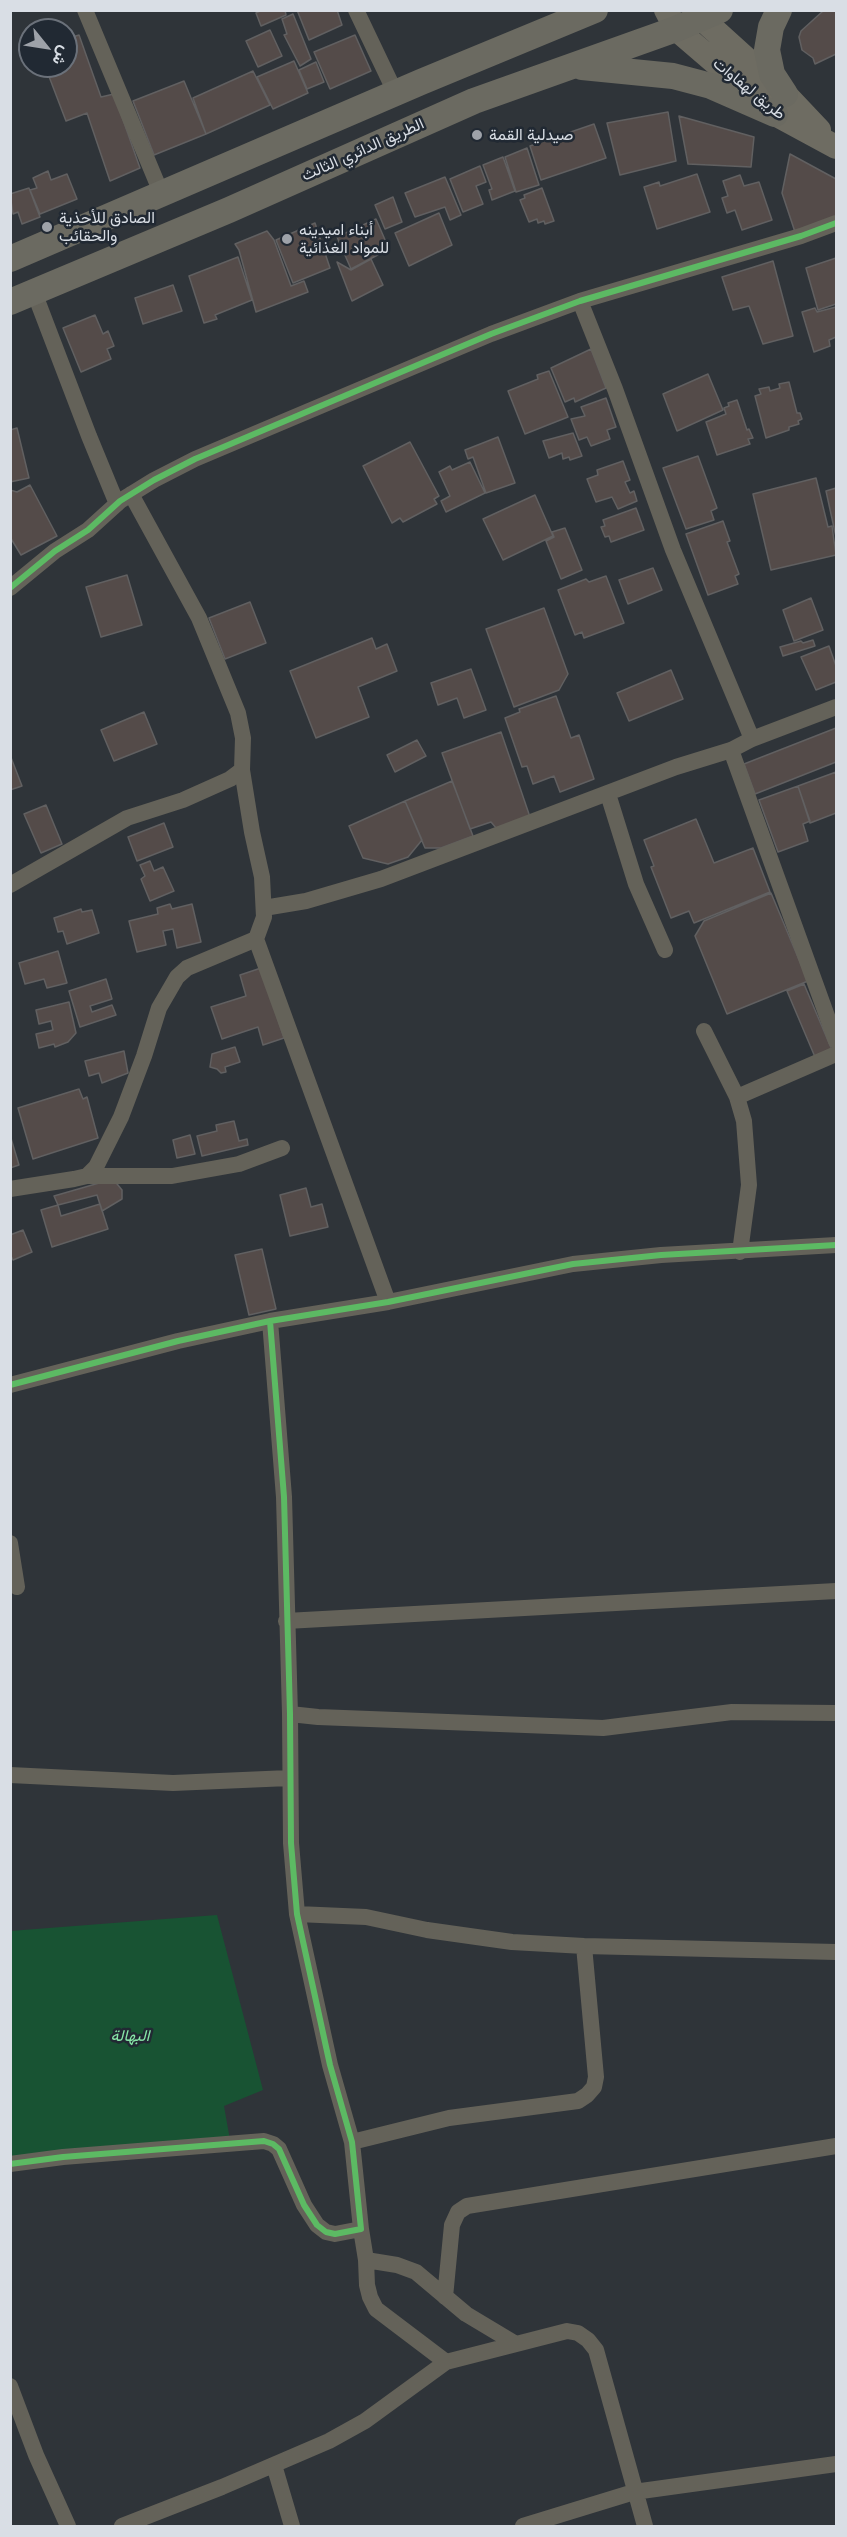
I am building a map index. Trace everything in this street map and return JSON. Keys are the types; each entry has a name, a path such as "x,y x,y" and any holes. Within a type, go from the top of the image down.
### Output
{"main road":[{"path":"10,259 396,94 558,20 595,10"},
{"path":"573,67 673,76 780,104 767,50 771,27 778,10"},
{"name":"الطريق الدائري الثالث","path":"10,302 229,210 474,101 573,67 671,20 706,13"}],"street":[{"path":"85,10 162,195"},
{"path":"356,10 396,94"},
{"name":"طريق لهفاوات","path":"706,13 780,104"},
{"name":"طريق لهفاوات","path":"671,20 832,144"},
{"path":"10,588 55,551 88,530 124,499 195,459 491,334 580,301 801,236 837,223"},
{"path":"34,292 89,436 124,499 199,618 238,713 243,738 242,770 262,877 264,908 263,923 256,939 187,968 177,977 155,1017 144,1056 121,1117 103,1156 87,1176"},
{"path":"580,301 615,389 673,550 752,739"},
{"path":"264,908 306,901 381,879 608,794 676,766 730,750 752,739 837,707"},
{"path":"730,750 837,1041"},
{"path":"10,885 126,818 183,800 242,770"},
{"path":"608,794 636,884 665,950"},
{"path":"256,939 388,1302"},
{"path":"704,1031 737,1097 744,1121 749,1185 741,1252"},
{"path":"737,1097 837,1054"},
{"path":"10,1189 87,1176 172,1176 239,1164 282,1148"},
{"path":"10,1385 178,1341 270,1321 388,1302 573,1264 661,1255 837,1245"},
{"path":"270,1321 284,1497 291,1843 297,1914 330,2065 352,2142 367,2285 376,2309 446,2362"},
{"path":"10,1543 17,1587"},
{"path":"286,1621 837,1591"},
{"path":"290,1714 603,1728 732,1712 837,1713"},
{"path":"10,1775 173,1783 289,1778"},
{"path":"297,1914 366,1917 461,1935 584,1946 837,1952"},
{"path":"352,2142 449,2118 578,2101 587,2095 594,2086 596,2077 584,1946"},
{"path":"10,2164 63,2157 264,2141 279,2149 304,2205 317,2225 326,2232 335,2234 361,2229"},
{"path":"444,2297 452,2225 458,2212 467,2206 837,2146"},
{"path":"366,2260 408,2269 425,2279 466,2314 516,2344"},
{"path":"122,2526 329,2441 365,2421 446,2362 567,2331 578,2333 596,2350 645,2526"},
{"path":"10,2386 36,2454 68,2526"},
{"path":"523,2526 634,2492 837,2464"},
{"path":"274,2465 292,2526"}],"green space":[{"name":"البهالة","path":"217,1915 263,2090 224,2106 230,2140 11,2163 10,1931"}],"building":[{"path":"262,10 285,10 286,15 261,26 256,13"},
{"path":"297,10 337,10 342,25 309,40"},
{"path":"836,10 836,54 815,64 813,58 802,50 799,37 801,31 823,11"},
{"path":"293,14 311,59 300,66 284,35 287,34 282,19"},
{"path":"270,30 282,56 258,67 246,41"},
{"path":"78,35 101,97 114,94 140,168 110,181 87,113 66,121 50,78 78,78"},
{"path":"355,35 371,71 330,89 314,52"},
{"path":"294,61 308,93 273,109 257,77"},
{"path":"316,62 324,82 307,89 299,70"},
{"path":"253,71 270,105 206,134 193,98"},
{"path":"184,81 206,134 154,155 133,101"},
{"path":"668,112 676,161 620,175 607,123"},
{"path":"679,116 754,137 751,167 688,164"},
{"path":"594,124 606,158 541,180 530,146"},
{"path":"527,148 539,185 516,192 505,157"},
{"path":"790,154 836,179 836,217 795,232 782,193"},
{"path":"503,157 515,191 492,200 489,190 492,189 483,165"},
{"path":"480,166 486,182 476,186 483,204 463,212 450,179"},
{"path":"48,171 51,180 67,174 77,199 40,214 30,190 37,188 33,178"},
{"path":"697,174 710,212 657,229 644,187 659,182 660,186"},
{"path":"740,175 744,186 759,182 772,220 742,230 735,210 727,213 722,198 728,196 723,181"},
{"path":"445,177 461,215 450,220 445,207 415,217 405,193"},
{"path":"29,188 40,217 22,224 18,212 13,214 10,194"},
{"path":"542,188 554,221 545,224 544,221 538,223 537,219 529,222 520,200 525,198 524,195"},
{"path":"393,197 402,222 385,229 375,205"},
{"path":"439,213 452,245 409,266 395,233"},
{"path":"376,219 389,249 351,269 337,237"},
{"path":"315,223 330,268 293,283 276,240"},
{"path":"267,231 274,240 291,286 304,281 308,292 256,312 239,250 235,244"},
{"path":"238,257 252,300 215,315 217,319 204,323 189,276"},
{"path":"836,258 836,304 818,310 806,268"},
{"path":"371,259 383,285 352,301 337,262 351,270"},
{"path":"773,261 793,336 763,344 749,306 733,310 722,277"},
{"path":"173,285 182,311 143,324 135,298"},
{"path":"836,307 836,337 829,340 830,346 814,352 802,312 815,308 817,312"},
{"path":"95,315 103,334 108,331 114,346 107,349 111,359 81,372 63,328"},
{"path":"591,349 606,388 575,402 574,398 565,402 551,368"},
{"path":"549,371 568,417 525,434 508,391 538,379 537,375"},
{"path":"708,374 723,410 677,431 663,394"},
{"path":"789,382 797,413 800,413 802,419 798,421 799,424 789,427 789,430 766,438 755,396 761,394 759,389 769,387 770,391 780,388 779,384"},
{"path":"606,398 616,427 607,430 610,439 591,446 587,437 579,440 571,419 585,416 581,407"},
{"path":"737,400 747,430 749,429 753,438 748,439 750,444 717,455 706,422 726,414 724,408 729,406 728,403"},
{"path":"17,428 29,478 10,482 10,430"},
{"path":"573,433 582,456 570,460 569,457 563,459 562,453 549,458 543,441"},
{"path":"498,437 515,483 486,493 473,457 468,459 465,450"},
{"path":"410,442 439,496 434,499 437,504 403,522 400,518 392,523 363,466"},
{"path":"698,456 717,508 711,511 714,520 686,529 663,468"},
{"path":"623,461 630,480 625,482 630,493 634,491 637,501 618,509 612,497 596,502 587,479 598,475 597,470"},
{"path":"470,462 485,493 446,512 441,501 450,496 439,472 450,466 452,470"},
{"path":"816,478 828,527 832,526 836,555 771,570 753,494"},
{"path":"30,485 57,536 21,555 10,537 10,490 17,492"},
{"path":"836,488 836,537 826,491"},
{"path":"535,495 553,536 503,560 483,519"},
{"path":"636,508 644,530 611,542 609,536 605,537 601,527 605,526 603,520"},
{"path":"723,521 730,541 727,542 739,574 735,576 738,584 708,595 686,534"},
{"path":"565,528 582,570 561,579 546,541 554,537 552,532"},
{"path":"653,568 662,590 628,604 619,580"},
{"path":"127,575 142,625 101,637 86,587"},
{"path":"606,576 624,623 584,638 582,632 575,635 558,590 586,579 589,582"},
{"path":"811,598 823,630 794,641 783,610"},
{"path":"250,602 266,643 225,659 209,618"},
{"path":"544,608 568,674 559,690 514,707 486,629"},
{"path":"372,638 376,649 387,644 397,671 358,687 369,717 316,738 290,671"},
{"path":"813,640 815,646 783,656 780,647"},
{"path":"829,646 836,666 836,682 816,690 801,657"},
{"path":"471,669 486,710 464,718 457,698 438,705 431,683"},
{"path":"671,670 683,699 629,721 617,693"},
{"path":"556,696 571,738 579,735 594,779 560,792 554,776 533,784 527,766 522,767 505,718 520,712 519,709"},
{"path":"144,712 157,744 114,761 101,730"},
{"path":"836,728 836,762 755,794 744,764"},
{"path":"501,732 530,817 497,829 491,822 470,829 442,753"},
{"path":"417,740 426,756 395,772 387,755"},
{"path":"10,755 22,786 10,790"},
{"path":"836,772 836,813 810,823 798,786"},
{"path":"452,781 473,836 441,848 425,848 405,801"},
{"path":"798,786 810,821 803,824 808,841 778,852 759,800"},
{"path":"405,801 422,840 408,857 388,864 363,858 349,826"},
{"path":"46,805 62,844 41,853 24,814"},
{"path":"696,819 714,863 753,848 770,892 694,923 689,911 671,918 651,867 654,866 644,840"},
{"path":"164,823 173,847 137,861 128,837"},
{"path":"150,861 154,871 163,867 174,891 150,901 141,879 145,876 140,865"},
{"path":"771,893 808,981 727,1014 695,936 704,921"},
{"path":"170,904 172,909 192,904 201,942 177,948 173,929 163,931 166,945 137,952 129,921 158,914 157,908"},
{"path":"81,909 82,912 92,910 99,933 67,944 63,931 58,932 54,918"},
{"path":"58,951 67,983 47,988 44,979 25,984 19,963"},
{"path":"261,968 284,1038 263,1045 258,1027 222,1039 211,1007 246,996 240,975"},
{"path":"106,979 112,999 90,1006 92,1012 112,1005 116,1015 80,1027 69,991"},
{"path":"804,984 832,1050 815,1057 787,991"},
{"path":"69,1002 76,1033 68,1042 55,1047 54,1044 39,1048 36,1034 53,1030 51,1021 39,1024 36,1010"},
{"path":"235,1047 240,1062 225,1067 226,1072 221,1073 210,1067 212,1054"},
{"path":"124,1051 128,1073 102,1083 99,1073 89,1076 85,1061"},
{"path":"79,1089 83,1099 87,1097 98,1138 33,1159 18,1108"},
{"path":"234,1121 239,1141 247,1139 248,1145 202,1156 197,1136 217,1131 216,1125"},
{"path":"10,1135 19,1165 10,1168"},
{"path":"190,1135 195,1154 177,1158 173,1140"},
{"path":"113,1179 122,1190 122,1199 102,1211 97,1195 58,1205 54,1196"},
{"path":"306,1188 311,1207 322,1204 328,1227 290,1236 280,1195"},
{"path":"100,1204 108,1229 52,1247 41,1210 58,1205 61,1216"},
{"path":"23,1230 32,1252 13,1260 10,1254 10,1235"},
{"path":"262,1249 276,1309 249,1315 235,1255"}],"cycle path":[{"path":"10,588 55,551 88,530 120,501 195,459 491,334 580,301 801,236 836,223"},
{"path":"10,1385 178,1341 270,1321 388,1302 573,1264 661,1255 836,1245"},
{"path":"10,2164 63,2157 264,2141 279,2149 304,2205 317,2225 326,2232 335,2234 361,2229 352,2142 330,2065 297,1914 291,1843 284,1497 270,1321"}],"place":[{"name":"صيدلية القمة","path":"477,135"},
{"name":"الصادق للأحذية والحقائب","path":"47,227"},
{"name":"أبناء اميدينه للمواد الغذائية","path":"287,239"}]}
